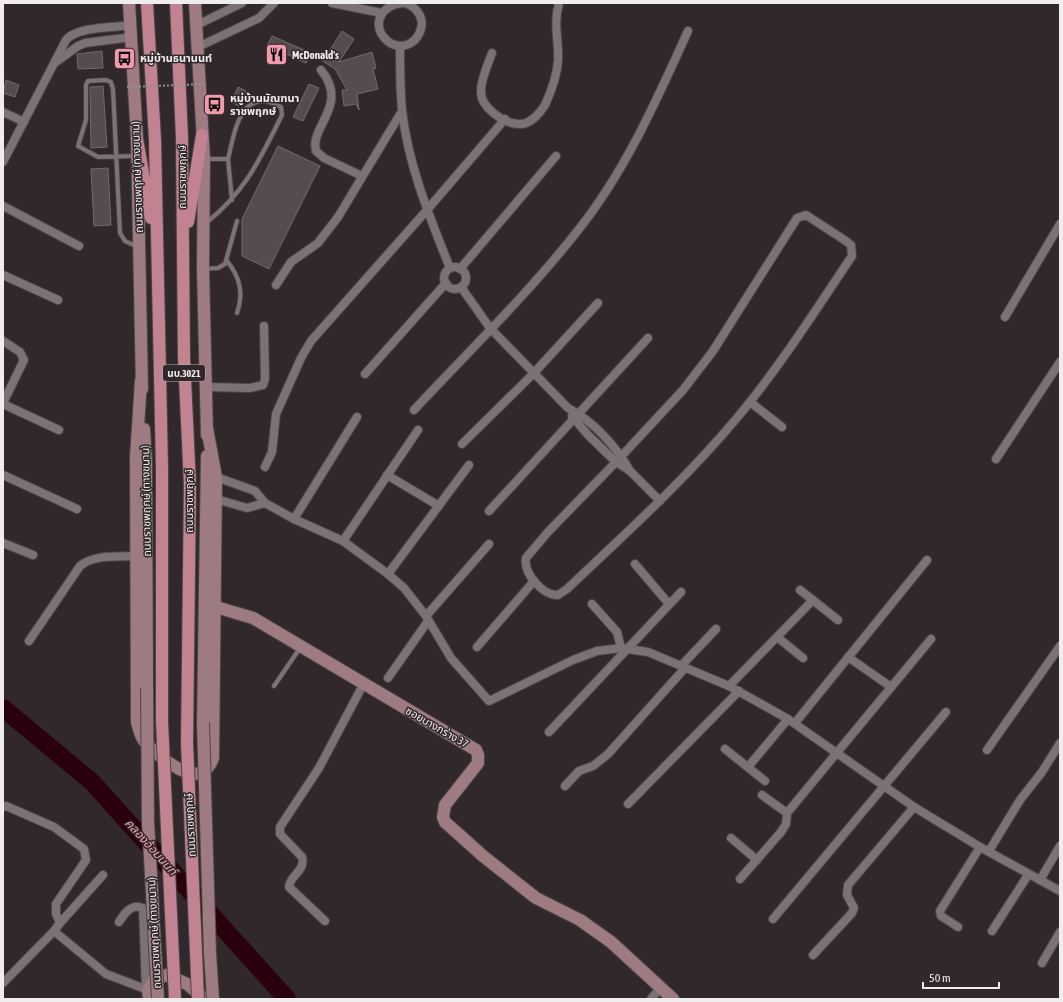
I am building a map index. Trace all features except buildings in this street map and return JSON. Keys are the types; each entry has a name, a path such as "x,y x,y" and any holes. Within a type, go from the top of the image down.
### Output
{"main road":[{"name":"ถนนราชพฤกษ์ (ทางขนาน)","path":"129,3 132,31 137,156 140,248 141,381 146,462 148,822 158,999"},
{"name":"ถนนราชพฤกษ์","path":"148,3 155,132 158,257 162,468 162,722 175,999"},
{"name":"ถนนราชพฤกษ์","path":"176,3 182,138 184,358 190,485 186,743 198,999"},
{"name":"นบ.3021","path":"195,3 204,159 203,269 207,428 203,723 210,953 213,999"},
{"path":"183,257 202,135"},
{"path":"136,139 158,257"},
{"path":"141,381 136,457 137,722 141,735 150,746 173,765 184,772 194,774 202,773 209,767 213,758 216,607 216,477 207,428"},
{"name":"ซอยบางกร่าง 37","path":"216,607 253,618 476,750 478,755 478,763 446,805 443,818 445,822 483,856 536,898 580,920 612,942 673,999"},
{"path":"148,993 154,979 167,975 187,984 205,999"}],"street":[{"path":"197,25 242,3"},
{"path":"198,47 259,18 274,3"},
{"path":"332,3 382,13"},
{"path":"404,3 419,7 422,19 420,34 414,41 400,46 387,41 382,35 379,24 382,13 394,4 404,3"},
{"path":"492,53 480,91 482,101 489,111 505,119 518,124 527,123 537,116 545,105 554,81 558,61 555,27 559,3"},
{"path":"54,64 78,46 85,43 132,31"},
{"path":"3,162 66,40 76,32 132,31"},
{"path":"414,410 544,271 580,229 629,154 656,102 688,31"},
{"path":"400,46 402,111 408,142 427,210 450,268"},
{"path":"321,70 329,80 330,108 315,141 316,151 324,158 362,176"},
{"path":"276,285 291,262 318,243 334,222 402,111"},
{"path":"3,112 24,122"},
{"path":"265,468 272,452 276,414 304,352 311,341 505,119"},
{"path":"460,269 556,156"},
{"path":"3,206 79,246"},
{"path":"806,215 851,245 852,256 775,369 750,402 660,501 562,593 554,595 549,594 534,581 526,568 526,558 548,532 618,459 683,390 709,357 747,300 797,218 806,215"},
{"path":"1005,317 1060,224"},
{"path":"450,268 460,269 466,277 461,287 452,288 446,283 444,276 450,268"},
{"path":"3,275 58,300"},
{"path":"365,374 446,283"},
{"path":"461,287 490,328 533,374 660,501"},
{"path":"462,444 533,374 598,303"},
{"path":"206,387 254,387 263,385 265,379 264,326"},
{"path":"489,511 648,338"},
{"path":"3,341 20,352 24,360 3,404 59,430"},
{"path":"996,459 1060,362"},
{"path":"750,402 782,427"},
{"path":"294,519 357,417"},
{"path":"343,541 418,430"},
{"path":"388,574 469,465"},
{"path":"3,475 77,509"},
{"path":"387,475 438,506"},
{"path":"216,477 255,491 265,503 294,519 343,541 388,574 404,588 427,619 451,658 489,701 573,660 597,652 624,648 648,652 729,686 791,721 914,807 1028,875 1040,880 1060,892"},
{"path":"216,499 247,508 265,503"},
{"path":"3,543 32,555"},
{"path":"388,678 427,619 489,544"},
{"path":"29,641 80,566 86,561 100,558 137,556"},
{"path":"748,767 848,657 927,560"},
{"path":"635,564 669,604"},
{"path":"477,647 534,581"},
{"path":"800,590 838,620"},
{"path":"549,732 624,648 681,592"},
{"path":"729,686 813,600"},
{"path":"592,604 617,632 624,648"},
{"path":"565,786 579,771 593,766 608,754 716,628"},
{"path":"777,637 803,658"},
{"path":"740,879 781,832 786,824 787,813 931,639"},
{"path":"987,750 1060,646"},
{"path":"848,657 891,687"},
{"path":"325,921 288,887 290,881 302,865 303,861 302,857 280,834 280,827 318,768 364,683"},
{"path":"628,804 739,691"},
{"path":"773,919 946,712"},
{"path":"989,851 1020,800 1042,772 1060,743"},
{"path":"726,749 765,781"},
{"path":"762,795 787,813"},
{"path":"3,807 6,806 54,827 84,849 86,860 56,904 56,914 60,923"},
{"path":"813,955 852,913 854,908 847,894 848,885 914,807"},
{"path":"731,838 757,860"},
{"path":"1040,880 1060,846"},
{"path":"958,927 941,916 940,911 980,847"},
{"path":"3,983 54,931 103,875"},
{"path":"992,931 1028,875"},
{"path":"54,931 106,974 148,993 143,908 134,907 127,910 119,922"},
{"path":"1042,963 1060,932"},
{"path":"651,999 661,987"}],"lane":[{"path":"137,156 117,157 94,156 78,146 86,120 86,85 88,81 106,80 111,82 117,157 120,233 125,241 140,248"},
{"path":"204,224 232,200 252,174 282,115 281,106 265,100 260,100 249,105 238,121 228,159 232,200"},
{"path":"204,159 228,159"},
{"path":"203,269 218,268 225,264 237,221"},
{"path":"227,261 233,268 241,290 241,302 237,313"},
{"path":"274,686 301,646"}],"path":[{"path":"127,87 206,84"}],"waterway":[{"name":"คลองอ้อมนนท์","path":"3,708 92,782 287,999"}],"place":[{"name":"McDonald's","path":"276,55"},
{"name":"หมู่บ้านธนานนท์","path":"125,58"},
{"name":"หมู่บ้านมัณฑนา ราชพฤกษ์","path":"215,104"}]}
